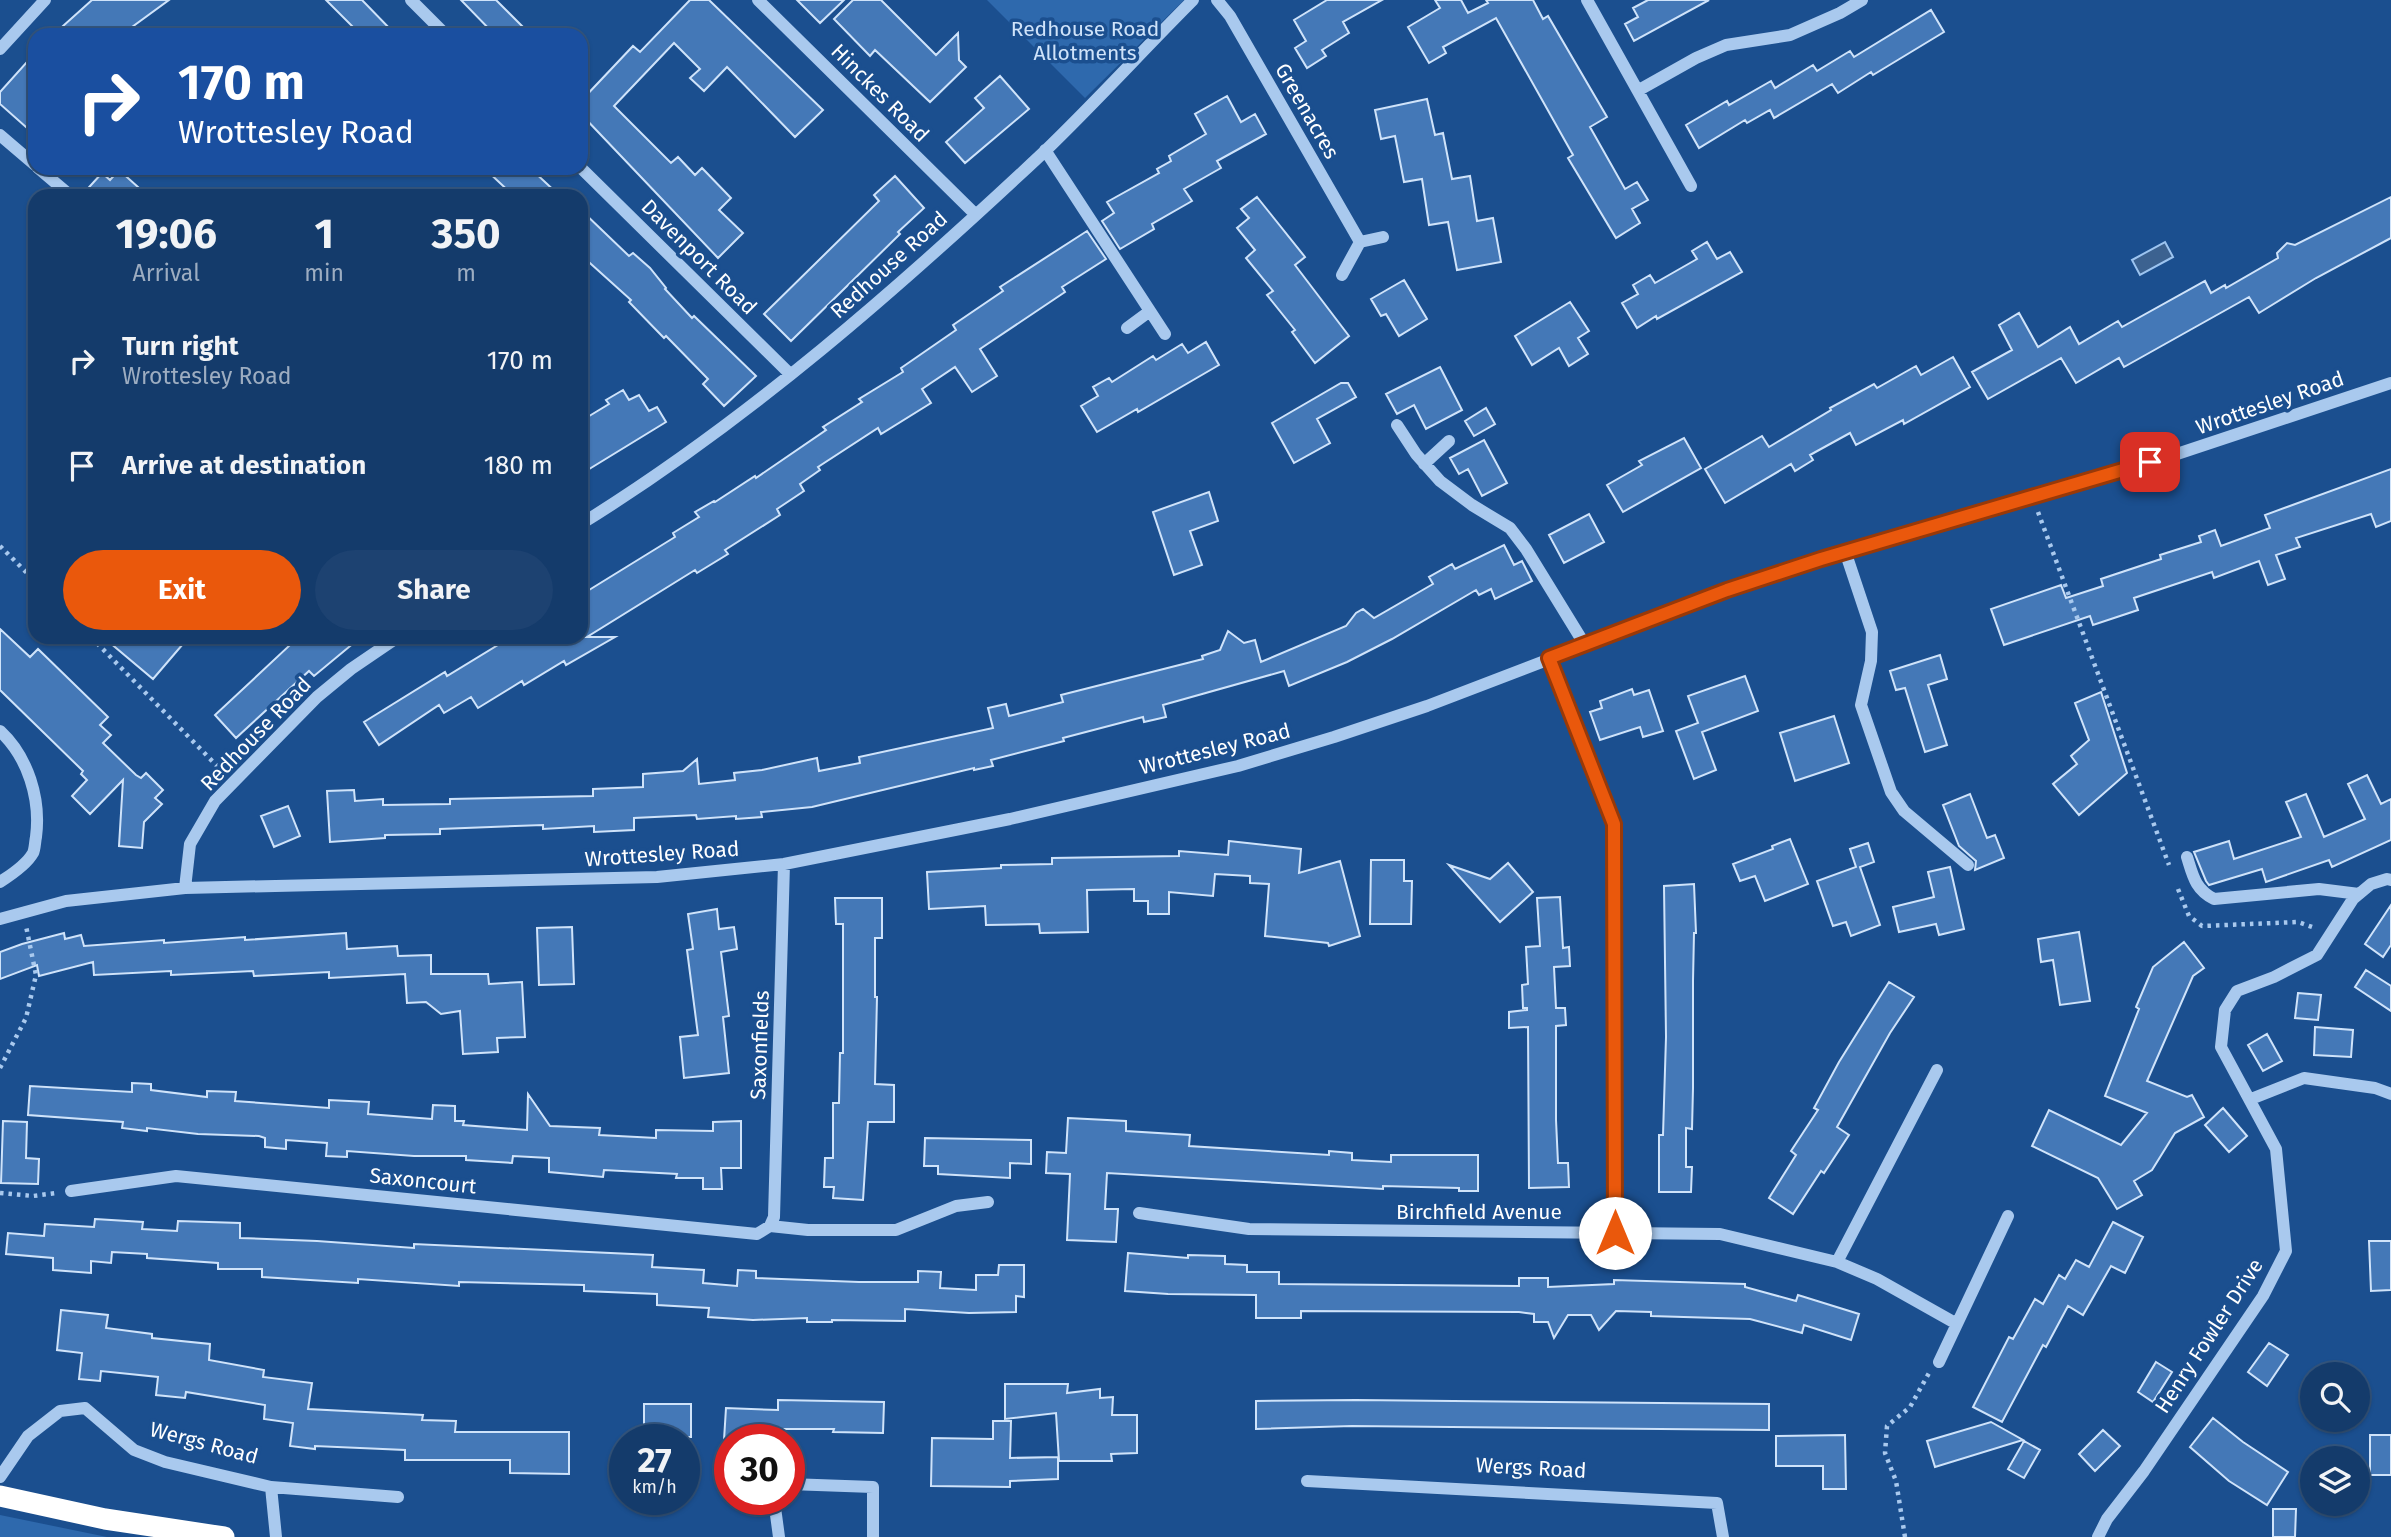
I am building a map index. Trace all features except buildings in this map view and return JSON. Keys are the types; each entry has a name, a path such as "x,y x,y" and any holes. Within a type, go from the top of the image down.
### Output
{"highway":[{"path":"0,1496 105,1519 224,1537"}],"street":[{"path":"0,48 45,0"},
{"path":"411,0 439,28"},
{"name":"Hinckes Road","path":"758,0 975,214"},
{"name":"Redhouse Road","path":"588,519 694,448 832,341 1045,150 1193,0"},
{"name":"Greenacres","path":"1217,0 1230,16 1360,242"},
{"path":"1587,0 1691,186"},
{"path":"1639,90 1696,58 1726,45 1790,34 1840,13 1862,0"},
{"path":"0,135 28,159"},
{"path":"1045,150 1165,334"},
{"path":"46,175 63,189"},
{"name":"Davenport Road","path":"588,175 790,374"},
{"path":"1342,275 1360,242 1383,237"},
{"path":"1127,328 1150,311"},
{"name":"Wrottesley Road","path":"0,919 66,901 185,888 657,877 784,864 1010,819 1238,766 1427,706 1727,590 1845,551 2174,455 2391,383"},
{"path":"1397,425 1424,464 1440,481 1510,528 1526,549 1585,645"},
{"path":"1424,464 1449,441"},
{"path":"1845,551 1872,632 1871,661 1861,705 1891,792 1904,811 1968,865"},
{"name":"Redhouse Road","path":"185,888 190,844 215,801 317,697 388,644"},
{"path":"1549,658 1614,824 1615,1233"},
{"path":"0,731 22,760 35,791 38,825 34,852 0,882"},
{"path":"2187,856 2194,882 2201,893 2214,900 2319,889 2360,894"},
{"name":"Saxonfields","path":"770,1226 774,1217 784,864"},
{"name":"Henry Fowler Drive","path":"2098,1537 2107,1519 2144,1471 2263,1296 2286,1251 2276,1149 2221,1047 2225,1010 2237,991 2317,956 2353,899 2371,884 2390,878"},
{"path":"1837,1262 1937,1070"},
{"path":"2251,1099 2304,1078 2375,1088 2391,1094"},
{"name":"Saxoncourt","path":"71,1191 176,1176 757,1234 770,1226 808,1230 897,1230 956,1206 988,1202"},
{"name":"Birchfield Avenue","path":"1139,1213 1249,1229 1720,1234 1837,1262 1877,1279 1957,1324"},
{"path":"1939,1362 2008,1216"},
{"name":"Wergs Road","path":"0,1477 27,1436 60,1411 85,1408 134,1450 165,1462 271,1487 398,1497"},
{"name":"Wergs Road","path":"1307,1481 1717,1503 1723,1537"},
{"path":"805,1485 873,1487 873,1537"},
{"name":"Wergs Road","path":"271,1487 276,1537"},
{"path":"776,1515 779,1537"}],"path":[{"path":"2033,498 2189,916 2202,926 2298,922 2331,934"},
{"path":"0,546 28,574"},
{"path":"98,644 233,781"},
{"path":"0,1068 26,1018 36,975 23,912"},
{"path":"0,1193 33,1196 71,1191"},
{"path":"1905,1537 1896,1481 1885,1453 1887,1426 1910,1406 1927,1376 1939,1362"}],"green space":[{"name":"Redhouse Road Allotments","path":"987,0 1184,0 1085,98"},
{"path":"0,1515 107,1537 0,1537"}],"shaded area":[{"path":"2165,242 2173,257 2140,275 2132,260"}],"route":[{"path":"1615,1233 1614,824 1549,658 1727,590 1845,551 2150,462"}]}
